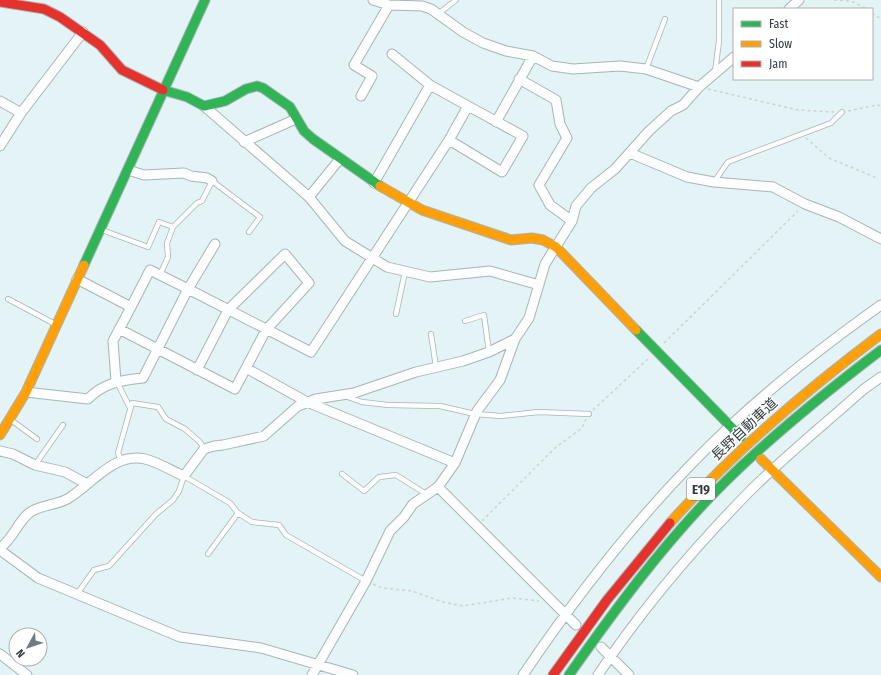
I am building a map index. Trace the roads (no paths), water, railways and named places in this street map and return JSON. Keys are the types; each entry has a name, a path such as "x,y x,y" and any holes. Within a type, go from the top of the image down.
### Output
{"main road":[{"path":"0,435 26,392 205,0"},
{"path":"2,6 44,9 60,17 100,45 122,70 163,90 187,97 204,106 225,101 246,88 257,86 290,107 304,131 339,160 408,203 422,210 511,240 532,238 543,240 556,246 741,437"},
{"name":"長野自動車道","path":"553,675 617,586 668,524 706,484 779,415 822,379 881,334"},
{"name":"長野自動車道","path":"569,675 646,570 715,493 788,424 881,350"},
{"path":"761,459 881,577"}],"street":[{"path":"373,0 389,5 422,6 438,14 463,32 483,43 506,51 533,56 552,66 573,69 620,66 646,69 699,87"},
{"path":"790,8 799,0"},
{"path":"361,96 372,76 354,65 389,5"},
{"path":"0,146 21,113 83,32"},
{"path":"392,54 430,86 523,136 502,172 449,140"},
{"path":"496,122 533,56"},
{"path":"312,675 366,581 390,531 404,517 413,504 438,487 455,464 475,414 500,380 515,339 530,318 545,264 572,221 576,206 591,188 615,169 649,131 671,111 683,105 699,87 733,58"},
{"path":"519,79 556,100 560,124 567,138 539,185 550,205 572,221"},
{"path":"374,183 430,86"},
{"path":"0,101 21,113"},
{"path":"204,106 308,197 345,241 387,267 430,277 490,271 539,285"},
{"path":"116,381 113,341 150,270 311,352 449,140 468,106"},
{"path":"244,142 296,119"},
{"path":"630,153 687,177 714,182 773,187 805,204 839,217 881,239"},
{"path":"308,197 339,160"},
{"path":"128,170 144,175 184,173 191,176 207,178 212,181"},
{"path":"26,392 88,399 96,392 116,381 143,378 188,289 215,244"},
{"path":"119,329 197,370 235,389 266,330 309,283 285,254 228,310 197,370"},
{"path":"77,279 131,307"},
{"path":"523,675 555,628 628,534 691,464 730,426 797,368 881,304"},
{"path":"353,675 261,648 180,637 38,578 0,549 9,540 20,522 30,512 44,505 61,503 125,458 145,459 184,476 204,449 264,436 288,413 316,398 354,393 398,377 463,361 488,352 515,339"},
{"path":"246,368 307,402 455,464"},
{"path":"598,675 680,567 749,492 864,389 881,377"},
{"path":"0,451 13,454 35,465 65,472 87,484"},
{"path":"438,487 576,625"},
{"path":"601,647 629,675"},
{"path":"0,654 27,675"}],"lane":[{"path":"438,14 456,0"},
{"path":"715,72 718,40 719,0"},
{"path":"646,69 665,19"},
{"path":"714,182 728,162 831,123 842,112"},
{"path":"160,275 168,257 167,243 173,227 197,203 202,200 212,181 260,217 248,232"},
{"path":"100,230 148,247 159,222 173,227"},
{"path":"396,314 405,272"},
{"path":"8,299 57,325"},
{"path":"465,321 484,315 488,352"},
{"path":"431,334 436,367"},
{"path":"116,381 130,408"},
{"path":"341,395 362,402 388,405 440,406 475,414 501,416 539,412 589,414"},
{"path":"121,460 118,453 132,403 158,407 166,419 185,430 200,442 204,449"},
{"path":"10,420 38,439"},
{"path":"35,465 63,425"},
{"path":"342,474 364,491 379,477 396,475 426,494"},
{"path":"77,594 94,570 109,566 156,514 173,500 179,491 184,476 230,503 238,513 252,522 279,525 286,535 366,581"},
{"path":"208,554 238,513"}]}
